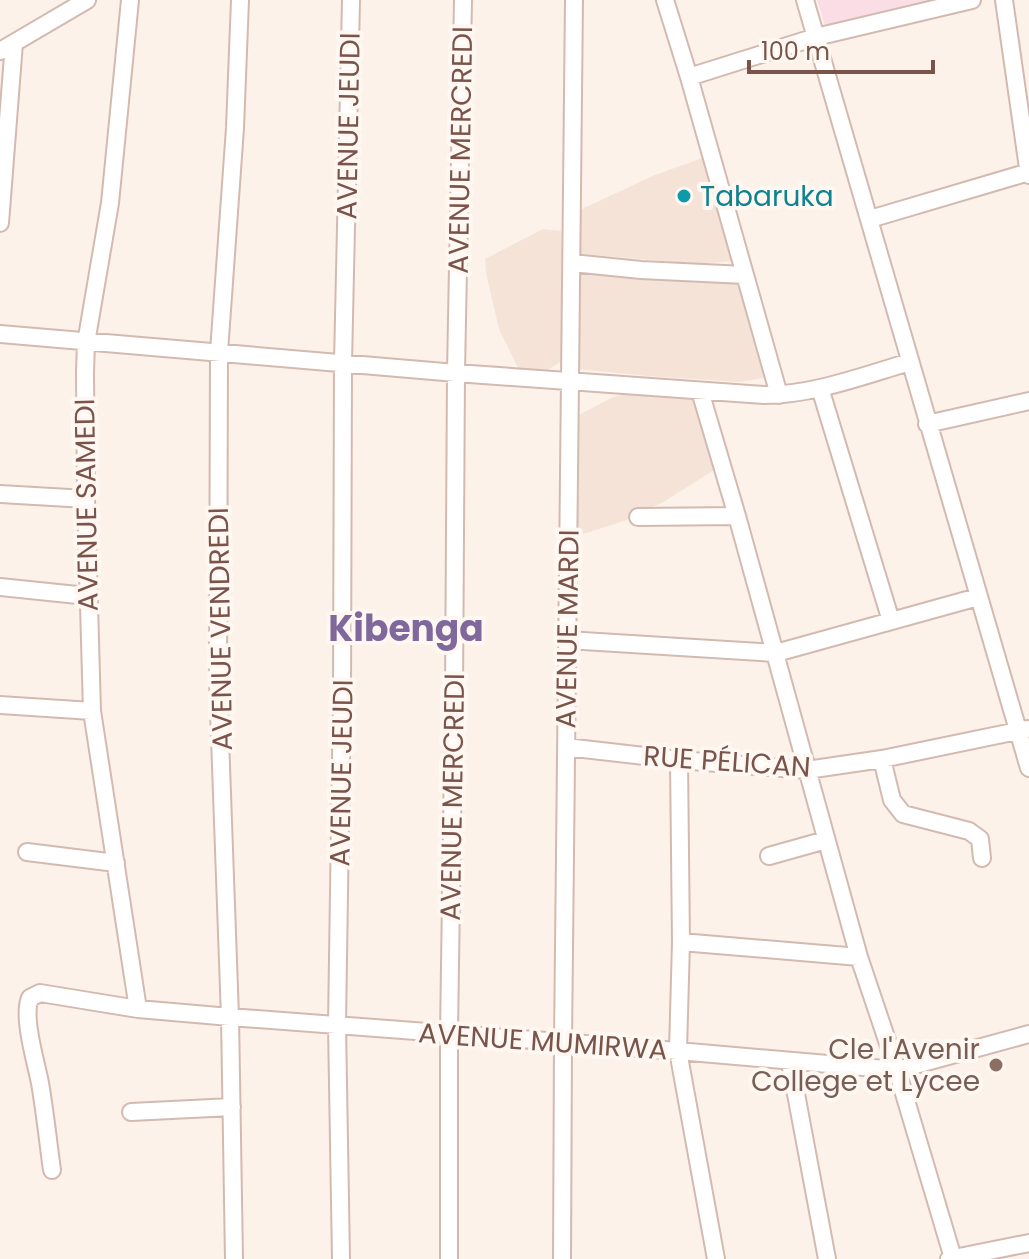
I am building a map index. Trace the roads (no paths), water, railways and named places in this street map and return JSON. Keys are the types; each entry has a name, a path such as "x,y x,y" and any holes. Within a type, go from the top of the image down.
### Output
{"street":[{"path":"0,223 7,47 87,0"},
{"name":"AVENUE SAMEDI","path":"130,0 110,203 86,343 86,499 92,711 138,1009"},
{"name":"AVENUE VENDREDI","path":"234,1259 230,1017 218,682 219,352 235,128 240,0"},
{"name":"AVENUE JEUDI","path":"341,1259 337,1025 343,363 351,0"},
{"name":"AVENUE MERCREDI","path":"449,1259 456,373 463,0"},
{"name":"AVENUE MARDI","path":"562,1259 574,0"},
{"path":"665,0 779,395"},
{"path":"805,0 978,597 1024,730 1029,768"},
{"path":"689,77 816,37 972,0"},
{"path":"870,219 1029,173 1004,0"},
{"path":"572,263 745,275"},
{"path":"0,334 570,382 779,395 820,388 910,362"},
{"path":"820,388 891,621"},
{"path":"700,391 859,957 897,1070 951,1259 1029,1243"},
{"path":"927,424 1029,401"},
{"path":"0,494 86,499"},
{"path":"638,517 737,516"},
{"path":"0,587 87,596"},
{"path":"567,640 776,653 978,597"},
{"path":"0,705 92,711"},
{"name":"RUE PÉLICAN","path":"566,747 807,770 882,759 1024,730"},
{"path":"882,759 892,800 903,814 969,831 980,839 982,858"},
{"path":"679,760 681,942 678,1051 716,1259"},
{"path":"769,856 826,840"},
{"path":"27,852 116,863"},
{"path":"681,942 859,957"},
{"name":"AVENUE MUMIRWA","path":"52,1170 27,1004 30,998 40,993 138,1009 897,1070 1029,1034"},
{"path":"790,1062 827,1259"},
{"path":"131,1112 232,1107"}],"place":[{"name":"Tabaruka","path":"684,196"},
{"name":"Cle l'Avenir College et Lycee","path":"996,1065"}],"district":[{"name":"Kibenga","path":"406,628"}]}
